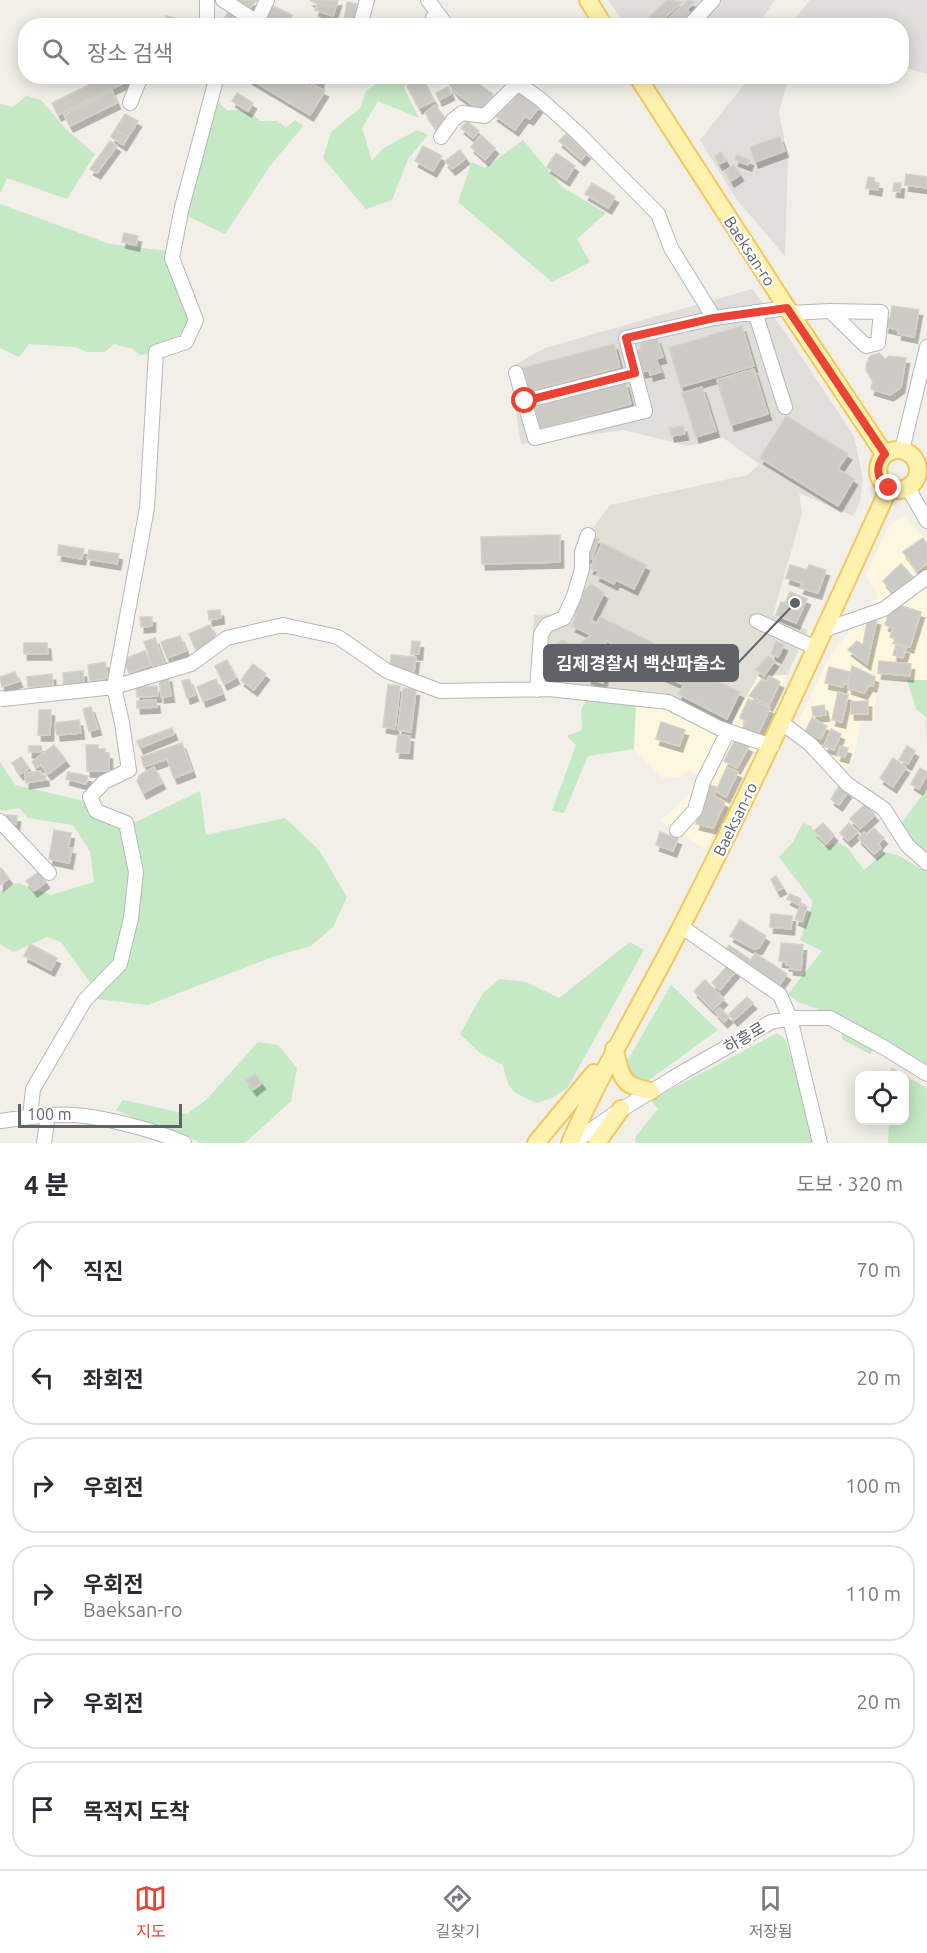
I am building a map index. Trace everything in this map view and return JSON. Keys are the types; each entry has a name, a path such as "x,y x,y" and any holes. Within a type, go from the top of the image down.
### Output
{"main road":[{"path":"588,0 599,18"},
{"name":"Baeksan-ro","path":"643,84 885,454"},
{"path":"902,450 913,456 919,467 917,480 908,488 901,490 889,488 883,484 878,466 885,454 902,450"},
{"name":"Baeksan-ro","path":"571,1143 614,1049 682,927 772,746 889,488"},
{"path":"614,1049 625,1082 632,1087 651,1091"},
{"path":"536,1143 614,1049"},
{"path":"597,1143 621,1109"}],"street":[{"path":"207,0 207,18"},
{"path":"223,0 249,18"},
{"path":"260,18 267,0"},
{"path":"362,18 367,0"},
{"path":"696,18 713,0"},
{"path":"432,5 441,18"},
{"path":"130,103 138,84"},
{"path":"30,1117 33,1089 85,1000 120,964 131,918 135,872 126,823 96,811 90,797 104,782 129,770 114,687 147,508 156,352 186,342 196,320 172,258 182,207 214,84"},
{"path":"441,137 453,120 462,113 485,116 510,84"},
{"path":"519,84 540,99 579,134 658,214 671,248 714,318"},
{"path":"516,373 535,438 645,411 626,338 714,318 755,312 830,311"},
{"path":"755,312 785,407"},
{"path":"902,450 927,347"},
{"path":"525,401 635,373"},
{"path":"908,488 927,521"},
{"path":"537,690 541,634 547,625 564,618 574,596 582,569 582,552 588,535"},
{"path":"824,630 884,609 927,577"},
{"path":"757,621 816,648"},
{"path":"0,698 114,687 191,664 227,638 283,626 338,637 387,671 440,692 537,690 668,702 728,731 772,746"},
{"path":"782,723 810,744 847,784 884,809 907,845 927,863"},
{"path":"677,830 695,810 703,782 728,731"},
{"path":"0,821 49,873"},
{"path":"682,927 780,995 790,1018 820,1143"},
{"name":"하흥로","path":"571,1143 621,1109 771,1022 790,1018 830,1018 927,1074"},
{"path":"0,1121 75,1115 159,1134 184,1143"},
{"path":"44,1143 48,1116"}],"shaded area":[{"path":"608,0 775,0 763,18 621,18"},
{"path":"810,0 927,0 927,74 909,69 909,18 796,18"},
{"path":"744,84 787,84 779,112 788,159 785,256 737,200 700,140"},
{"path":"752,289 783,329 854,436 863,479 860,502 853,516 799,493 722,437 688,446 624,430 521,444 509,368 545,348"},
{"path":"760,464 799,493 802,513 773,615 808,630 787,675 758,676 729,727 667,697 530,685 534,615 561,614 591,530 610,505 747,475"},
{"path":"905,516 927,540 927,680 879,680 873,721 861,722 853,760 842,771 796,726 831,654 878,597 866,575 889,525"},
{"path":"787,675 763,734 706,849 660,821 678,805 701,777 689,770 680,776 663,779 634,749 636,701 758,676"}],"green space":[{"path":"376,84 406,84 404,88 419,118 378,101 362,128 372,161 382,149 417,130 428,135 408,159 392,200 366,209 323,158 331,132 360,108 366,91"},
{"path":"26,96 41,100 66,129 95,154 67,199 7,178 0,194 0,104 13,107"},
{"path":"216,100 228,111 245,112 260,121 277,121 286,128 295,120 303,126 270,166 225,234 185,215"},
{"path":"523,140 562,187 606,213 577,239 590,262 552,282 458,202 472,162 485,168"},
{"path":"0,204 110,244 167,251 191,317 188,329 174,350 140,355 133,349 114,344 105,352 87,352 75,347 29,344 19,357 0,348"},
{"path":"907,680 927,680 927,745 926,717 916,709"},
{"path":"588,697 636,701 634,749 588,756 564,813 552,811 576,745 567,736 582,730 581,710"},
{"path":"0,762 15,785 80,800 136,822 200,791 206,835 285,818 319,850 347,897 333,927 311,946 272,957 148,1005 96,999 89,981 61,942 47,937 14,952 0,944 0,892 18,883 51,895 94,882 90,851 73,825 28,818 19,808 0,810"},
{"path":"927,789 927,858 900,825"},
{"path":"803,823 811,826 823,847 838,843 847,847 864,870 884,852 898,855 921,869 927,869 927,1064 885,1039 870,1054 843,1040 838,1016 798,1002 788,994 822,951 800,940 813,902 779,857 793,842"},
{"path":"630,942 644,950 568,1087 554,1097 537,1103 517,1094 507,1081 503,1065 480,1053 460,1034 483,993 500,979 526,982 559,998"},
{"path":"671,985 718,1030 645,1083 634,1081 625,1065"},
{"path":"777,1033 785,1039 803,1096 814,1143 635,1143 636,1136 658,1109 651,1100"},
{"path":"258,1042 278,1045 297,1068 291,1101 245,1143 201,1143 178,1132 148,1124 116,1110 123,1100 187,1114 206,1100"},
{"path":"909,1078 927,1088 927,1143 888,1143 889,1125 909,1125"}],"building":[{"path":"232,0 257,0 247,12"},
{"path":"310,0 338,0 333,16 315,10 317,4"},
{"path":"667,0 682,2 665,18 648,18"},
{"path":"688,0 695,2 687,10 691,14 689,18 669,18"},
{"path":"347,2 358,4 356,18 344,18"},
{"path":"271,5 292,15 291,18 265,18"},
{"path":"230,10 241,18 224,18"},
{"path":"91,84 122,84 58,115 52,103"},
{"path":"258,84 306,84 311,87 312,84 325,91 310,115"},
{"path":"425,84 434,101 419,108 407,86"},
{"path":"449,84 479,84 493,94 481,111 456,93"},
{"path":"448,87 451,94 439,100 436,93"},
{"path":"112,91 117,103 70,126 64,115"},
{"path":"518,92 539,107 530,119 525,116 515,130 494,115 504,101 509,105"},
{"path":"237,93 253,103 248,111 232,101"},
{"path":"435,105 447,121 436,129 425,113"},
{"path":"125,114 138,121 128,137 115,130"},
{"path":"467,121 479,131 473,138 461,128"},
{"path":"115,130 128,137 123,145 111,137"},
{"path":"566,134 587,153 581,160 559,141"},
{"path":"481,135 495,148 485,160 471,147"},
{"path":"780,137 785,151 755,162 750,147"},
{"path":"110,141 117,146 97,173 90,169"},
{"path":"423,146 442,156 433,171 415,161"},
{"path":"460,150 466,158 452,169 445,161"},
{"path":"721,152 726,161 719,164 715,156"},
{"path":"556,153 575,166 566,180 547,167"},
{"path":"737,155 750,160 748,165 735,160"},
{"path":"734,165 740,175 731,181 725,171"},
{"path":"906,174 927,177 927,188 905,185"},
{"path":"868,177 874,178 874,182 879,183 878,190 866,188"},
{"path":"592,183 615,197 608,208 585,194"},
{"path":"894,183 901,183 900,192 893,191"},
{"path":"124,233 138,236 136,245 122,242"},
{"path":"892,306 919,310 914,337 898,334 899,330 885,327 887,317 890,318"},
{"path":"742,326 754,366 681,387 669,348"},
{"path":"657,338 663,357 656,359 661,372 650,375 649,370 642,372 635,351 641,349 640,344"},
{"path":"614,344 620,367 529,391 523,368"},
{"path":"879,353 885,359 889,356 906,358 901,387 890,395 871,389 873,381 866,370 870,356"},
{"path":"754,369 768,414 731,425 717,380"},
{"path":"625,382 631,404 540,429 534,407"},
{"path":"702,387 716,431 696,437 682,393"},
{"path":"786,416 848,454 838,469 854,479 838,506 760,458"},
{"path":"683,426 685,434 671,436 670,428"},
{"path":"560,535 560,562 482,564 481,537"},
{"path":"592,537 599,539 592,559 584,556"},
{"path":"923,538 927,545 927,563 917,571 903,552"},
{"path":"602,543 646,565 634,589 616,580 614,584 596,575 599,572 590,568"},
{"path":"59,545 84,549 82,559 58,555"},
{"path":"89,550 119,554 117,564 87,559"},
{"path":"901,564 913,577 899,590 892,591 883,581"},
{"path":"790,565 807,570 809,565 826,570 818,593 800,588 802,583 786,578"},
{"path":"591,584 604,593 591,620 597,623 600,617 684,658 681,664 740,692 727,719 678,694 684,685 661,675 664,669 642,658 639,665 625,659 628,652 607,641 599,652 579,664 567,663 550,653 562,640 580,644 591,635 572,626 577,614 572,611 581,594"},
{"path":"790,592 807,599 796,623 776,615 781,602 785,603"},
{"path":"892,603 921,612 910,647 894,642 895,639 890,637 893,628 885,625"},
{"path":"220,610 221,618 209,620 208,611"},
{"path":"140,617 152,617 152,626 141,627"},
{"path":"868,617 877,619 867,664 848,650 857,641 863,645"},
{"path":"210,625 217,641 196,650 189,634"},
{"path":"180,636 186,651 167,658 161,642"},
{"path":"155,638 165,666 154,669 144,642"},
{"path":"412,641 420,642 419,654 411,654"},
{"path":"776,641 784,645 778,657 771,654"},
{"path":"24,643 47,643 48,654 24,654"},
{"path":"896,645 906,648 903,658 893,655"},
{"path":"145,651 151,665 129,673 123,659"},
{"path":"391,655 416,657 414,672 390,670"},
{"path":"768,656 775,661 764,676 756,670"},
{"path":"227,660 236,678 224,684 215,666"},
{"path":"879,661 911,664 910,676 878,673"},
{"path":"105,662 108,678 90,681 88,665"},
{"path":"253,664 266,674 254,690 241,680"},
{"path":"852,666 875,677 873,686 869,685 864,693 848,688"},
{"path":"829,667 850,672 847,684 844,683 843,687 825,683"},
{"path":"590,669 605,673 603,683 588,678"},
{"path":"83,671 84,684 64,686 63,673"},
{"path":"15,672 19,681 2,687 0,677"},
{"path":"52,674 53,685 28,687 27,677"},
{"path":"168,676 171,696 161,697 159,677"},
{"path":"769,676 780,682 769,705 749,696 762,679 767,682"},
{"path":"189,679 195,695 187,698 182,681"},
{"path":"216,679 222,694 203,701 197,687"},
{"path":"388,685 400,686 395,729 383,727"},
{"path":"157,686 158,696 137,697 136,687"},
{"path":"403,688 416,690 411,732 398,730"},
{"path":"838,692 848,695 842,722 832,720"},
{"path":"748,699 770,708 757,736 742,730 746,721 740,718"},
{"path":"156,700 157,707 137,708 137,701"},
{"path":"868,701 868,714 851,714 851,702"},
{"path":"824,705 826,715 813,716 812,707"},
{"path":"91,707 98,729 89,731 83,709"},
{"path":"39,710 51,710 50,735 38,735"},
{"path":"812,718 827,726 821,739 805,732"},
{"path":"79,720 81,733 57,735 55,723"},
{"path":"661,722 685,730 679,746 656,739"},
{"path":"172,728 174,734 140,748 137,741"},
{"path":"831,729 841,734 834,750 824,746"},
{"path":"398,735 410,736 409,753 396,752"},
{"path":"735,740 749,746 737,768 724,761"},
{"path":"182,743 192,771 174,778 167,759 144,767 141,757"},
{"path":"54,745 66,760 48,774 41,765 36,768 32,762"},
{"path":"86,745 98,745 98,749 105,749 105,753 109,753 109,771 87,771"},
{"path":"29,746 41,746 42,752 29,752"},
{"path":"840,746 848,748 845,757 837,755"},
{"path":"907,746 915,751 908,764 899,760"},
{"path":"21,757 29,768 20,774 12,763"},
{"path":"893,758 906,767 893,787 880,778"},
{"path":"154,767 162,783 143,793 137,781 140,775"},
{"path":"727,767 738,772 726,797 716,791"},
{"path":"920,768 927,772 927,775 919,789 911,784"},
{"path":"41,771 41,775 45,775 46,780 26,783 25,773"},
{"path":"68,772 88,776 86,784 66,779"},
{"path":"707,784 716,787 714,796 725,802 713,828 696,824"},
{"path":"839,786 848,792 839,805 831,799"},
{"path":"865,804 875,815 860,829 850,819"},
{"path":"7,815 17,816 16,824 6,822"},
{"path":"823,823 834,835 826,844 814,831"},
{"path":"849,823 858,832 848,841 840,833"},
{"path":"874,828 884,838 878,844 881,848 874,854 858,838 864,832 867,835"},
{"path":"54,830 71,833 68,848 72,848 69,863 49,859"},
{"path":"660,832 678,839 673,851 656,845"},
{"path":"0,869 9,878 0,885"},
{"path":"39,872 46,882 34,891 26,881"},
{"path":"776,876 783,888 777,891 771,879"},
{"path":"790,894 801,899 799,905 787,899"},
{"path":"801,904 807,907 802,922 795,919"},
{"path":"771,914 792,916 791,929 770,927"},
{"path":"740,920 766,936 759,948 753,949 730,936"},
{"path":"781,943 803,945 801,970 790,969 790,965 786,965 786,962 779,961"},
{"path":"30,944 57,958 51,970 24,956"},
{"path":"729,945 751,960 755,953 787,974 778,987 725,952"},
{"path":"729,964 737,970 720,990 712,983"},
{"path":"705,980 724,999 713,1010 694,991"},
{"path":"747,997 753,1003 734,1020 729,1014"},
{"path":"720,1008 729,1017 724,1022 715,1012"},
{"path":"255,1074 262,1083 253,1090 246,1080"}],"place":[{"name":"김제경찰서 백산파출소","path":"795,603"}],"route":[{"path":"525,401 635,373 626,338 714,318 787,308 885,454 880,460 878,472 883,484 889,488"}]}
